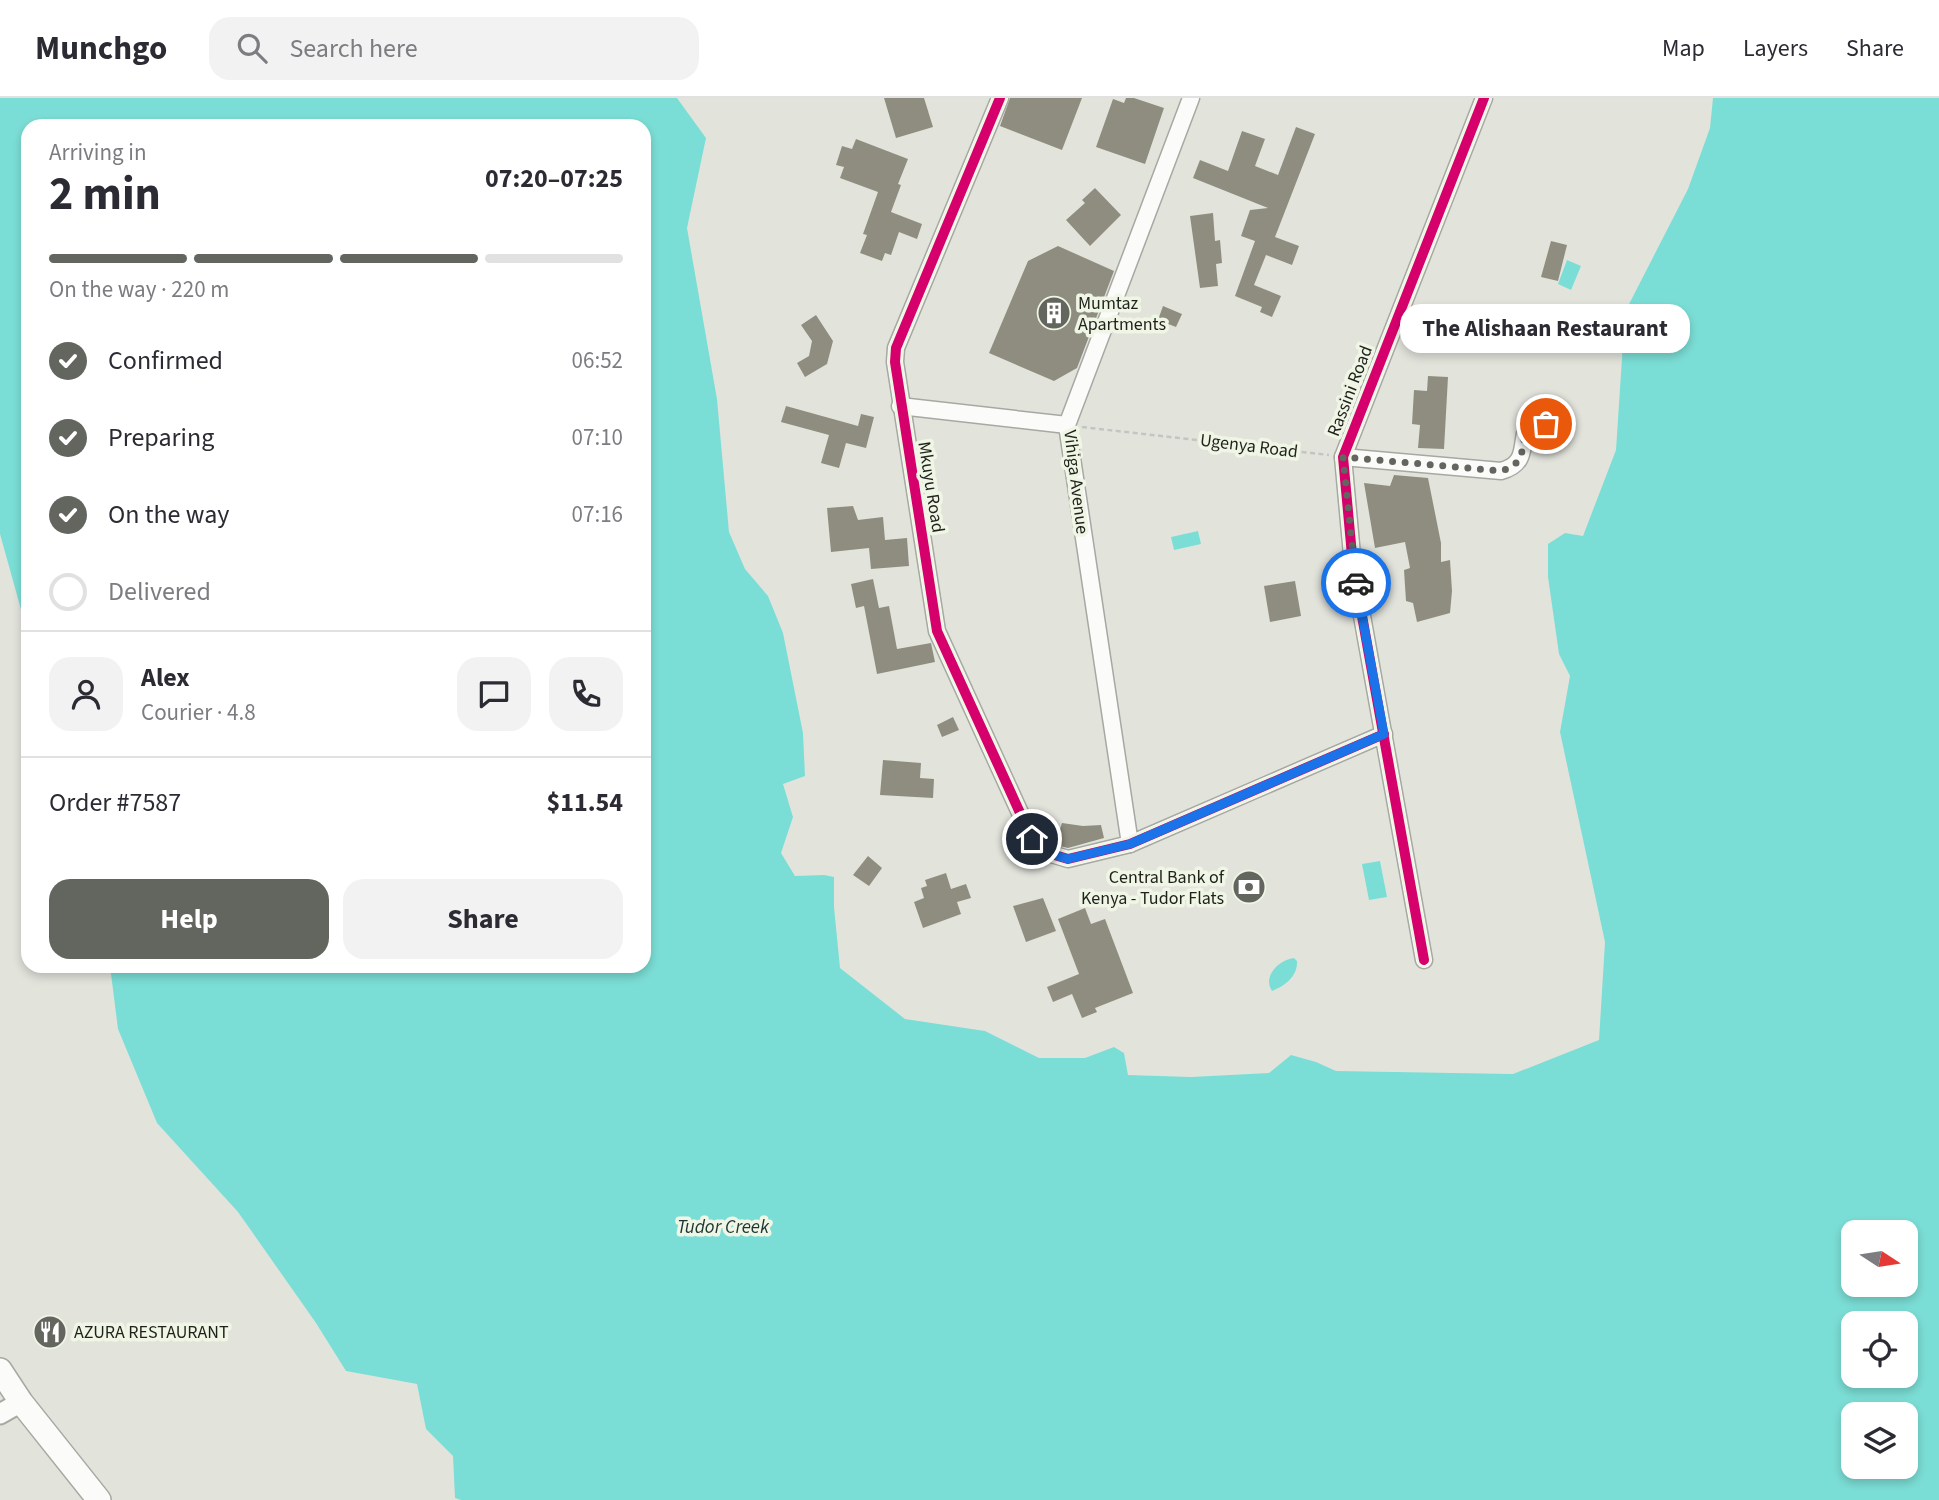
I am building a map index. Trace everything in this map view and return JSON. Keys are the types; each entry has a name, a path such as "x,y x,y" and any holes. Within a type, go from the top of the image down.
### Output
{"main road":[{"path":"0,1370 21,1402 99,1500"}],"street":[{"name":"Mkuyu Road","path":"1000,98 896,348 895,372 937,631 1032,839 1048,853 1068,859 1130,844"},
{"name":"Vihiga Avenue","path":"1130,844 1067,425 1191,98"},
{"name":"Rassini Road","path":"1424,960 1353,566 1343,457 1484,98"},
{"path":"900,406 1067,425"},
{"path":"1343,457 1501,471 1517,463 1522,455 1528,425 1533,421 1546,424 1559,439"},
{"path":"1130,844 1384,734"},
{"path":"0,1414 21,1402"}],"water":[{"name":"Tudor Creek","path":"0,98 677,98 706,138 687,228 717,399 729,532 745,569 768,596 783,633 803,733 805,776 783,784 793,817 781,853 795,876 834,877 840,968 905,1019 985,1031 1039,1058 1085,1058 1114,1047 1124,1053 1128,1075 1191,1077 1269,1073 1291,1055 1336,1071 1513,1074 1599,1040 1605,942 1560,732 1570,676 1559,654 1548,577 1548,544 1565,533 1583,536 1616,450 1625,312 1688,189 1710,128 1713,98 1939,98 1939,1500 455,1498 453,1456 426,1429 417,1384 346,1371 316,1323 238,1212 157,1123 118,1029 111,973 651,973 651,119 21,119 21,609 0,534"},
{"path":"1567,260 1581,266 1571,290 1558,284"},
{"path":"1198,531 1201,544 1174,550 1171,537"},
{"path":"1380,861 1387,897 1369,900 1362,864"},
{"path":"1294,958 1297,966 1293,976 1272,991 1269,985 1271,974 1278,965"}],"building":[{"path":"884,98 924,98 933,127 896,138"},
{"path":"1010,98 1082,98 1062,150 1000,126"},
{"path":"1126,98 1164,108 1145,164 1096,147 1113,99 1124,103"},
{"path":"1296,127 1315,134 1275,237 1299,246 1292,265 1266,255 1254,285 1281,296 1272,317 1260,312 1262,307 1235,296 1255,241 1241,236 1250,210 1268,208 1193,178 1200,160 1228,171 1242,131 1265,139 1255,166 1278,175"},
{"path":"856,139 908,159 891,212 922,224 917,239 899,232 891,255 885,253 882,261 860,253 867,235 863,234 878,192 840,178 844,167 836,165 842,146 852,149"},
{"path":"1095,188 1121,215 1090,246 1066,220 1085,203 1082,200"},
{"path":"1213,213 1215,241 1220,240 1222,263 1216,264 1218,286 1200,288 1190,216"},
{"path":"1551,241 1567,245 1558,281 1541,277"},
{"name":"Mumtaz Apartments","path":"1058,246 1114,271 1077,368 1054,381 989,353 1028,261"},
{"path":"1163,306 1182,314 1176,327 1158,320"},
{"path":"816,315 833,341 827,364 805,377 797,363 809,356 812,341 801,325"},
{"path":"1428,376 1448,377 1444,449 1418,448 1420,425 1412,424 1414,390 1427,391"},
{"path":"786,406 858,426 861,414 874,417 866,448 846,443 839,468 821,463 829,435 781,422"},
{"path":"1394,475 1428,478 1441,543 1441,562 1450,560 1450,613 1417,622 1413,603 1406,601 1404,570 1410,568 1405,542 1375,548 1364,483 1390,486"},
{"path":"853,506 858,520 883,517 885,540 907,538 909,566 871,569 869,548 831,552 827,508"},
{"path":"873,579 879,608 889,606 897,649 931,643 935,662 877,674 864,606 856,608 851,584"},
{"path":"1295,581 1301,616 1270,622 1264,586"},
{"path":"953,717 959,730 942,737 937,725"},
{"path":"883,760 921,763 920,778 934,779 933,798 880,795"},
{"path":"1062,823 1101,825 1104,838 1068,848 1060,846 1055,844"},
{"path":"868,856 882,868 869,886 853,875"},
{"path":"946,873 951,889 966,884 971,898 957,902 961,914 923,928 914,902 924,898 921,888 927,886 925,880"},
{"path":"1043,898 1056,931 1026,942 1013,906"},
{"path":"1085,908 1091,924 1105,919 1133,993 1095,1008 1097,1012 1082,1018 1072,994 1053,1002 1047,987 1079,974 1058,919"}],"cycle path":[{"path":"1000,98 896,348 895,362 937,631 1032,839 1048,853 1068,859 1130,844 1384,734"},
{"path":"1424,960 1353,566 1343,457 1484,98"}],"way so far":[{"path":"1356,583 1343,457 1501,471 1510,469 1522,455 1528,425 1533,421 1546,424"}],"place":[{"name":"Mumtaz Apartments","path":"1054,313"},
{"name":"The Alishaan Restaurant","path":"1546,424"},
{"name":"Central Bank of Kenya - Tudor Flats","path":"1249,887"},
{"name":"AZURA RESTAURANT","path":"50,1332"}],"route":[{"path":"1032,839 1048,853 1068,859 1130,844 1384,734 1356,583"}]}
